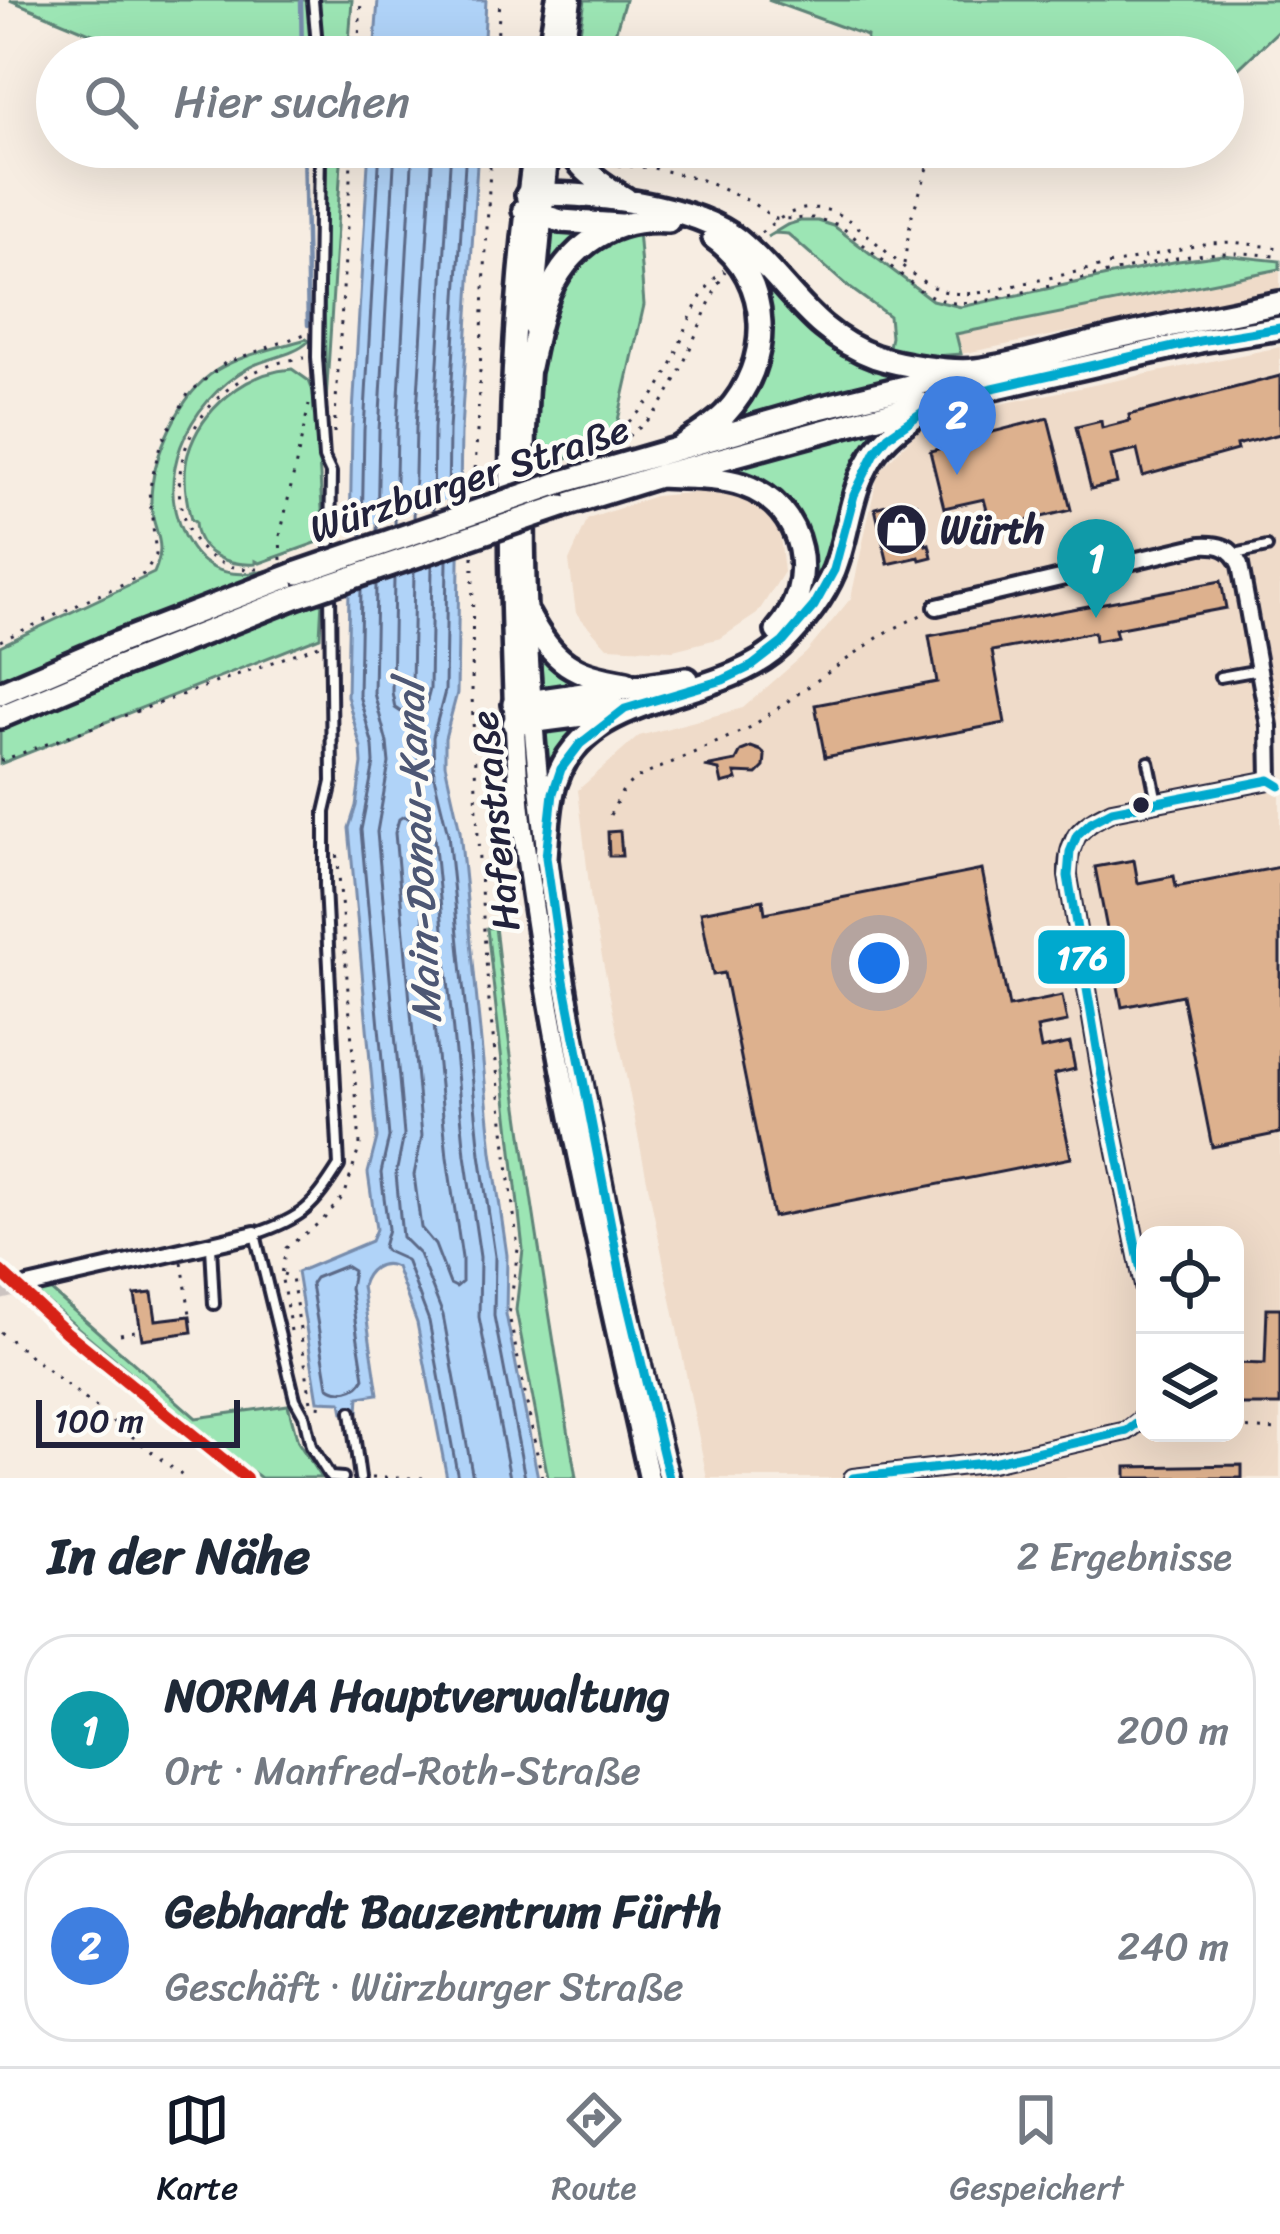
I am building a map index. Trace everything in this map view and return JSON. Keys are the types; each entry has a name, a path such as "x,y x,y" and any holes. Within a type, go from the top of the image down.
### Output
{"main road":[{"path":"550,36 556,0"},
{"path":"565,36 571,0"},
{"name":"Hafenstraße","path":"534,168 523,713 594,1147 669,1478"},
{"name":"Hafenstraße","path":"543,168 534,204 513,361 508,514 523,713 526,852 580,1170 649,1478"},
{"path":"584,168 597,182 632,202"},
{"path":"534,204 632,202 695,216 736,238 830,335 906,365 972,370"},
{"path":"534,204 620,225"},
{"path":"530,368 542,310 578,250 620,225 646,219 673,222 719,241 734,256 757,295 759,351 747,386 723,416 679,448"},
{"name":"Würzburger Straße","path":"0,693 290,567 562,482 815,409 972,370 1280,304"},
{"name":"Würzburger Straße","path":"0,717 298,596 659,476 940,400 1200,341 1280,328"},
{"path":"523,713 625,709 723,680 768,656 814,606 834,570 854,495 876,451 888,436 940,400"},
{"path":"523,713 694,677 752,651 787,619 802,575 798,540 787,517 748,486 659,476"},
{"path":"528,616 557,658 578,672 645,686"},
{"path":"546,857 553,793 561,769 580,744 625,709"}],"street":[{"path":"937,607 1202,545 1227,547 1240,565 1275,783 1112,811 1089,821 1076,835 1067,860 1136,1245"},
{"path":"28,1286 255,1234"},
{"path":"853,1478 993,1472 1127,1431 1136,1424"}],"lane":[{"path":"314,0 317,36"},
{"path":"320,168 317,357 322,444 331,473 332,782 325,812 325,886 339,1166 314,1205 281,1226 255,1234 310,1446 330,1477 343,1478"},
{"path":"1235,554 1267,547"},
{"path":"1220,677 1259,670"},
{"path":"1149,762 1156,802"},
{"path":"211,1245 214,1304"},
{"path":"351,1412 360,1478"}],"path":[{"path":"359,36 361,0"},
{"path":"497,36 500,0"},
{"path":"334,437 351,168"},
{"path":"476,436 489,168"},
{"path":"645,168 702,180 776,219 814,218 839,225 920,290 953,303 980,302 1216,252 1280,257"},
{"path":"904,265 911,218 927,168"},
{"path":"755,238 790,212 821,209 852,222 928,285 944,292 972,294 1208,243 1280,248"},
{"path":"726,269 656,412 627,438 578,460 646,406 666,376 701,295 726,269"},
{"path":"0,640 143,574 156,555 149,491 160,445 188,394 225,363 318,329"},
{"path":"265,568 227,566 199,549 183,512 182,463 197,424 224,393 276,362 317,357"},
{"path":"290,567 280,536 308,408"},
{"path":"472,578 472,734 489,1002 518,1249 509,1315 542,1478"},
{"path":"610,815 632,779 751,728 884,634 937,607"},
{"path":"0,761 329,643"},
{"path":"182,1260 190,1314"},
{"path":"281,1274 292,1277 311,1402 328,1407"},
{"path":"121,1334 140,1330"},
{"path":"0,1332 185,1478"},
{"path":"1244,1428 1280,1430"},
{"path":"370,1478 429,1478"}],"shaded area":[{"path":"1280,269 1280,289 961,354 955,335"},
{"path":"1280,347 1280,1478 707,1478 591,902 578,790 639,736 743,708 806,653 851,598 878,473 917,431 991,406"},
{"path":"711,491 752,498 779,527 784,572 757,614 721,638 673,650 607,647 576,613 569,561 588,519 655,496"}],"green space":[{"path":"10,0 352,0 349,36 97,36"},
{"path":"585,0 625,0 614,36 579,36"},
{"path":"768,0 1280,0 1280,29 1244,63 1244,36 867,36"},
{"path":"327,168 341,168 326,402"},
{"path":"800,221 834,226 932,300 961,307 1223,255 1280,261 1280,269 956,334 961,354 922,357 888,351 889,316 788,234 767,237 787,225"},
{"path":"590,226 546,282 541,265 544,232 551,227"},
{"path":"638,230 644,305 616,429 577,455 537,467 541,375 553,317 581,265 604,243 609,246 616,236"},
{"path":"775,289 895,372 888,380 739,420 735,416 767,345 765,296"},
{"path":"309,341 296,350 250,367 208,401 192,422 174,472 179,523 200,559 233,573 284,567 0,679 0,646 154,573 160,543 152,512 152,484 170,428 191,394 227,364"},
{"path":"292,369 309,381 315,396 324,540 256,564 224,560 201,542 191,520 185,487 188,454 203,422 228,396 258,377"},
{"path":"877,427 821,575 813,579 760,483 741,471 741,461"},
{"path":"322,600 320,637 0,764 0,728 185,650"},
{"path":"540,650 586,684 543,689"},
{"path":"589,720 547,773 544,736 548,729"},
{"path":"495,927 576,1478 548,1478 516,1310 523,1249 487,928"},
{"path":"47,1287 196,1418 288,1405 298,1442 321,1478 261,1478 34,1291"}],"water":[{"path":"378,0 486,0 484,36 375,36"},
{"name":"Main-Donau-Kanal","path":"368,168 477,168 461,431 457,693 445,738 445,764 460,831 507,1255 506,1314 538,1478 447,1478 417,1323 396,1267 374,1268 362,1286 378,1394 359,1397 358,1412 343,1413 341,1402 318,1401 297,1272 371,1241 376,1229 368,1173 377,1138 349,828 362,764 347,696 352,430"}],"pier":[{"path":"466,493 465,550 343,592 344,535"}],"building":[{"path":"1280,376 1280,434 1143,476 1137,450 1111,456 1117,483 1091,489 1076,427 1101,421 1102,428 1130,421 1129,415"},
{"path":"1048,418 1071,510 992,529 984,499 944,508 930,451"},
{"name":"Würth","path":"916,504 932,557 888,564 875,508 886,505 887,511"},
{"path":"1221,581 1226,608 1115,629 1117,637 1095,641 1094,632 992,651 1005,723 825,757 815,705 937,682 929,636"},
{"path":"751,747 765,756 757,774 735,773 737,780 722,784 719,770 705,767 736,761 741,751"},
{"path":"620,831 622,856 609,856 608,832"},
{"path":"1134,860 1138,883 1174,876 1176,887 1280,867 1280,1133 1212,1147 1182,995 1122,1007 1095,867"},
{"path":"982,870 1009,1007 1062,996 1067,1022 1037,1028 1041,1049 1070,1043 1075,1069 1054,1074 1071,1158 773,1217 724,973 713,975 701,912 763,900 765,913"},
{"path":"152,1293 156,1320 190,1316 192,1332 142,1339 135,1295"},
{"path":"1267,1308 1280,1308 1280,1405 1244,1405 1244,1363 1265,1364"},
{"path":"1242,1465 1242,1478 1126,1478 1126,1467"}],"waterway":[{"path":"301,0 302,36"},
{"path":"304,168 308,325"}],"tunnel":[{"path":"0,1293 28,1286"}],"transit line":[{"name":"176","path":"669,1478 621,1277 562,970 546,857 553,793 561,769 580,744 625,709 723,680 752,666 783,642 814,606 834,570 854,495 876,451 888,436 940,400 1200,341 1280,328"},
{"name":"176","path":"1136,1246 1068,876 1070,852 1077,835 1112,811 1270,780 1280,786"},
{"path":"0,1271 66,1332 246,1478"},
{"name":"176","path":"853,1478 992,1462 1127,1431 1136,1424"}],"place":[{"name":"Gebhardt Bauzentrum Fürth","path":"957,475"},
{"name":"Würth","path":"901,529"},
{"name":"NORMA Hauptverwaltung","path":"1096,618"}]}
